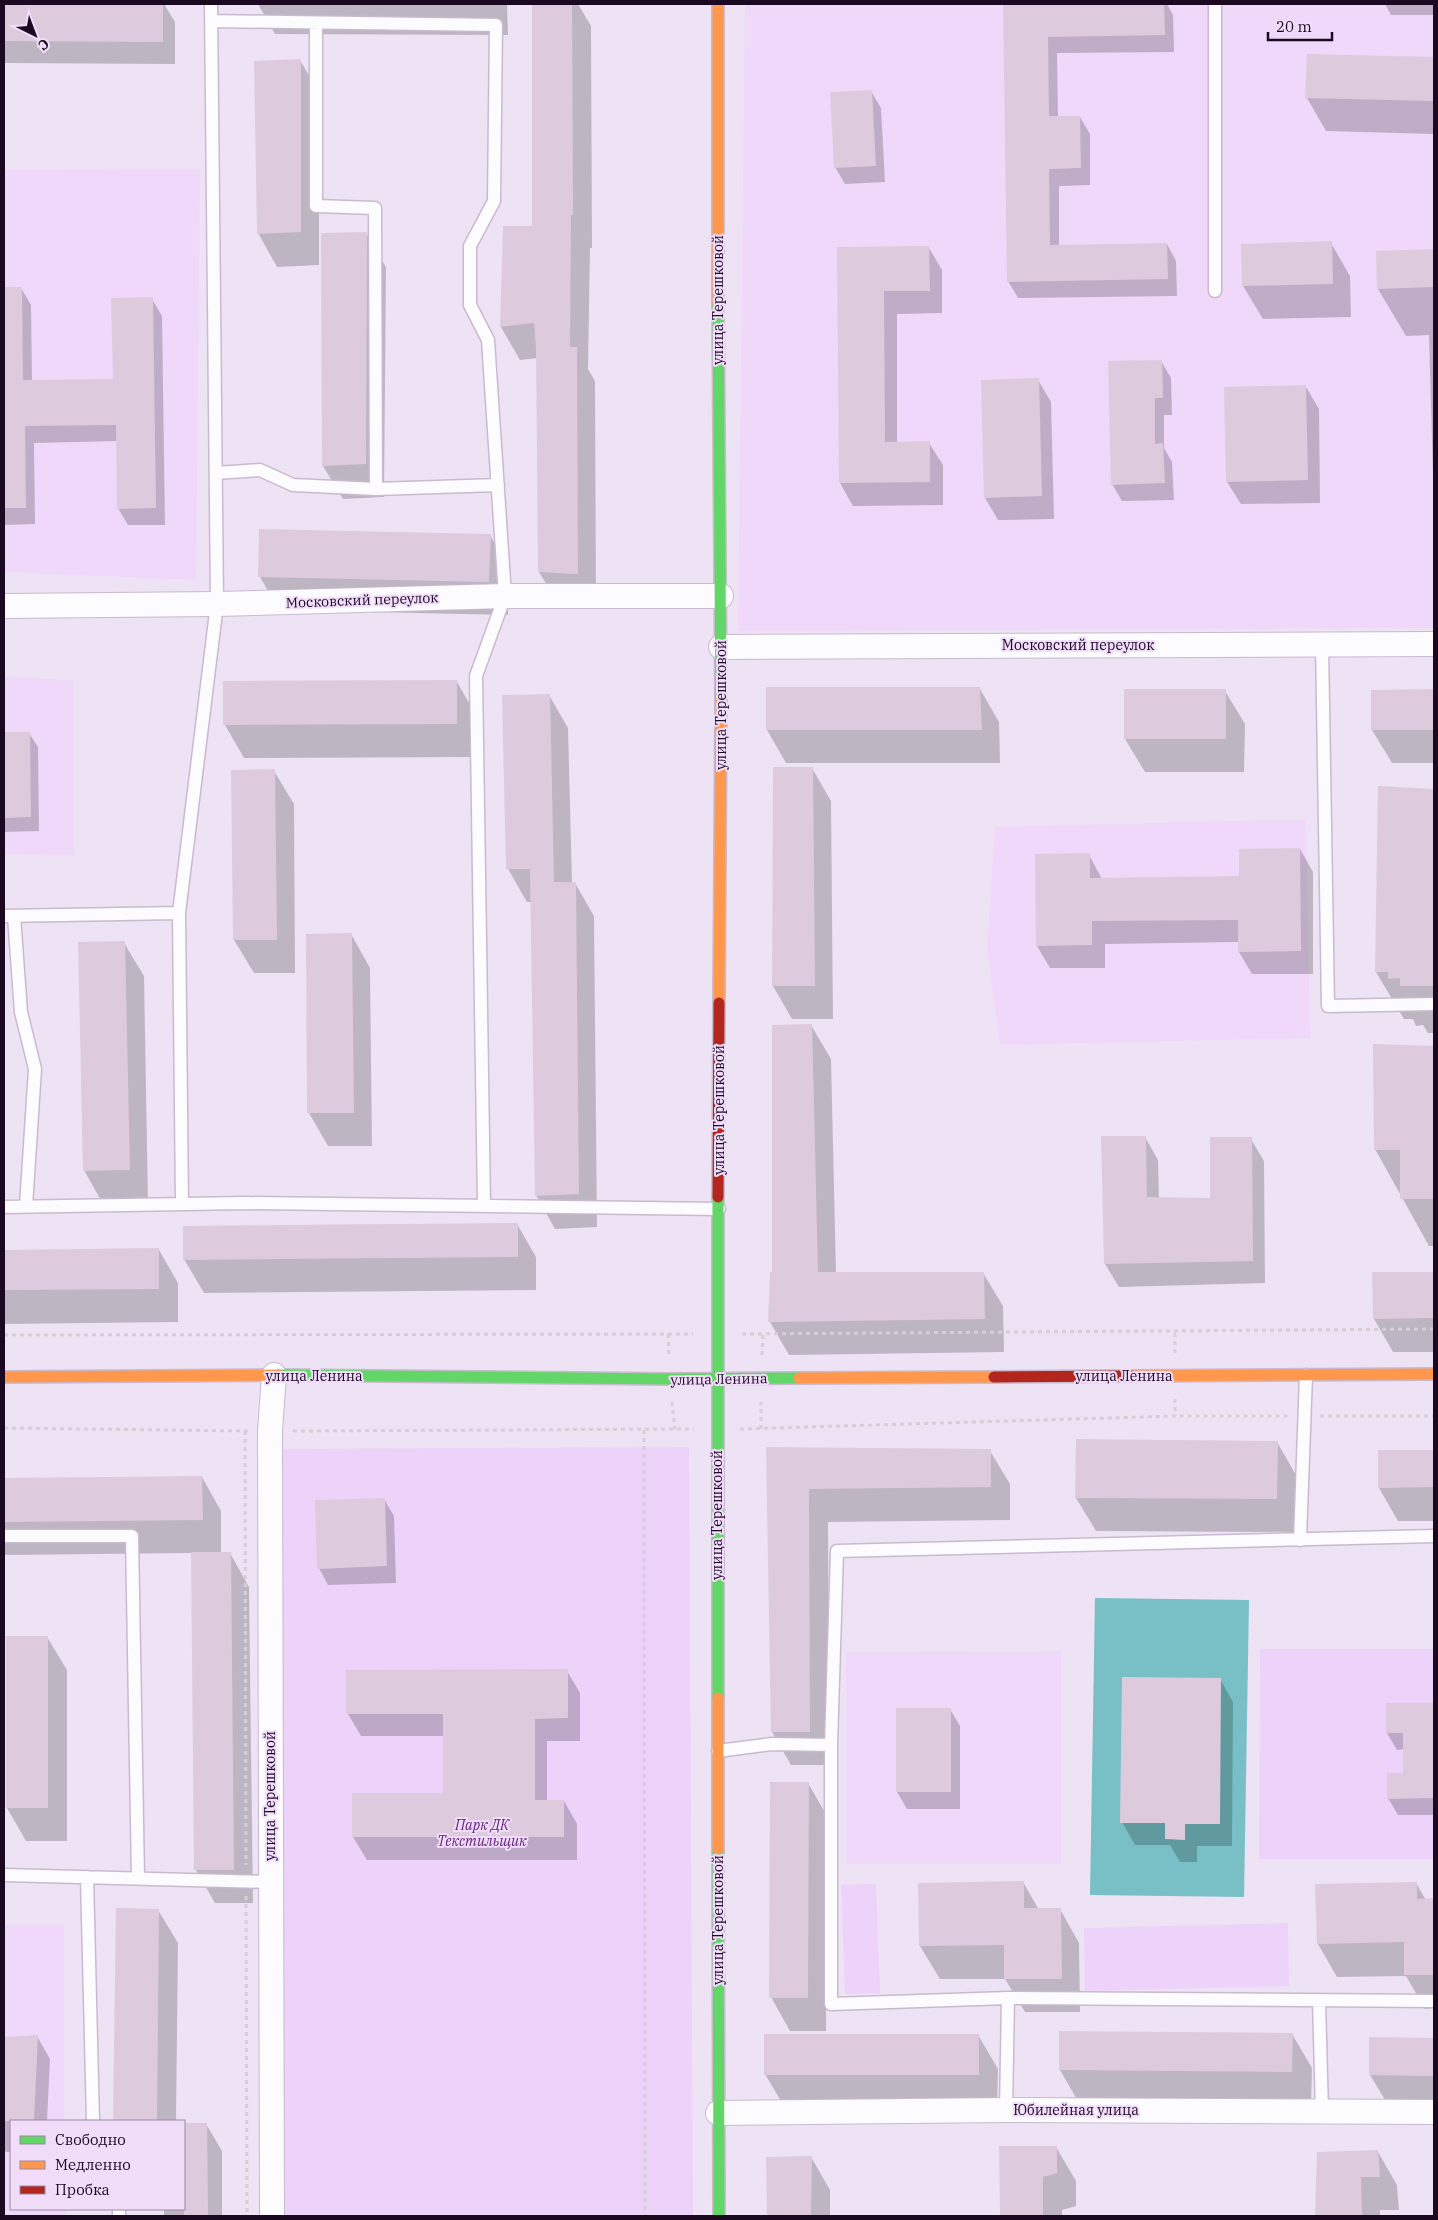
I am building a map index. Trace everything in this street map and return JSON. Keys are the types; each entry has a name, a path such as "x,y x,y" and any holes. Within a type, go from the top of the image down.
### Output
{"street":[{"name":"улица Терешковой","path":"718,4 721,647 717,1378 719,2216"},
{"name":"Московский переулок","path":"4,606 217,604 505,596 720,596"},
{"name":"Московский переулок","path":"721,647 1434,644"},
{"name":"улица Ленина","path":"4,1377 717,1378 1434,1374"},
{"name":"улица Терешковой","path":"272,2216 270,1431 274,1376"},
{"name":"Юбилейная улица","path":"718,2113 1006,2110 1434,2112"}],"lane":[{"path":"182,1204 179,913 217,604 211,4"},
{"path":"1215,4 1215,291"},
{"path":"212,21 496,25 494,202 470,246 470,305 488,340 505,596 476,676 484,1205"},
{"path":"316,23 316,206 375,208 376,489"},
{"path":"216,473 260,470 293,484 376,489 498,485"},
{"path":"1322,644 1328,1006 1434,1004"},
{"path":"26,1206 35,1069 21,1012 9,916 179,913"},
{"path":"4,1207 182,1204 484,1205 718,1209"},
{"path":"1300,1540 1306,1374"},
{"path":"4,1536 132,1536 138,1878"},
{"path":"1434,1536 838,1551 831,1745 831,2004 1008,1998 1434,2001"},
{"path":"718,1751 772,1744 831,1745"},
{"path":"4,1875 270,1882"},
{"path":"87,1877 93,2120"},
{"path":"1006,2110 1008,1998"},
{"path":"1319,2000 1322,2112"}],"path":[{"path":"644,1430 645,2216"},
{"path":"245,1431 247,2216"}],"shaded area":[{"path":"745,4 1434,4 1434,628 738,631"},
{"path":"200,169 196,580 4,572 4,170"},
{"path":"4,677 74,680 74,855 4,854"},
{"path":"1306,819 1310,1038 1000,1045 987,948 995,827"},
{"path":"1061,1651 1061,1864 846,1864 846,1652"},
{"path":"4,1925 64,1925 64,2120 10,2120 10,2210 65,2210 65,2216 4,2216"}],"green space":[{"name":"Парк ДК Текстильщик","path":"689,1447 693,2216 274,2216 272,1449"},
{"path":"1260,1649 1434,1649 1434,1859 1259,1859"},
{"path":"876,1884 880,1993 845,1994 841,1885"},
{"path":"1288,1923 1289,1986 1085,1991 1084,1928"}],"water":[{"path":"1095,1598 1249,1600 1244,1897 1090,1895"}],"building":[{"path":"4,4 163,4 163,42 4,41"},
{"path":"532,4 572,4 573,215 571,215 570,347 577,347 578,574 538,572 536,348 534,323 500,327 503,226 532,226"},
{"path":"1003,4 1164,4 1165,35 1048,37 1049,116 1080,116 1081,168 1049,169 1050,245 1167,243 1168,279 1007,282"},
{"path":"1307,54 1434,57 1434,101 1305,98"},
{"path":"301,59 301,232 257,234 254,61"},
{"path":"872,90 876,166 834,168 830,92"},
{"path":"367,232 366,464 322,466 321,233"},
{"path":"1332,241 1333,284 1242,286 1241,244"},
{"path":"929,246 930,291 884,291 885,442 930,441 930,482 839,483 837,247"},
{"path":"1434,249 1434,287 1377,289 1376,251"},
{"path":"4,287 22,287 23,380 113,379 111,298 153,297 156,508 117,509 116,425 25,426 26,508 4,508"},
{"path":"1162,360 1163,398 1155,398 1155,444 1163,443 1165,483 1111,485 1108,361"},
{"path":"1039,378 1042,496 984,498 981,380"},
{"path":"1306,385 1308,480 1226,482 1224,387"},
{"path":"259,529 491,534 489,582 258,577"},
{"path":"457,680 457,724 223,725 223,681"},
{"path":"766,687 980,687 982,730 766,730"},
{"path":"1124,689 1226,689 1226,739 1124,739"},
{"path":"1434,689 1434,730 1371,730 1371,690"},
{"path":"550,694 554,882 576,882 579,1194 535,1196 530,869 506,869 502,695"},
{"path":"4,732 30,732 31,817 4,818"},
{"path":"773,767 813,767 815,986 772,986"},
{"path":"275,769 277,940 233,940 231,770"},
{"path":"1378,786 1434,789 1434,986 1400,986 1400,978 1388,979 1388,972 1375,972"},
{"path":"1300,848 1301,951 1238,952 1238,920 1092,921 1092,945 1036,946 1035,854 1090,853 1090,878 1239,876 1239,849"},
{"path":"352,933 354,1113 307,1113 306,934"},
{"path":"125,941 130,1170 83,1171 78,942"},
{"path":"812,1024 818,1272 984,1272 985,1319 768,1322 770,1272 772,1272 772,1025"},
{"path":"1373,1044 1434,1046 1434,1199 1400,1199 1400,1150 1374,1150"},
{"path":"1101,1136 1146,1136 1147,1197 1210,1198 1210,1137 1252,1137 1253,1261 1104,1264"},
{"path":"518,1223 518,1257 183,1260 183,1226"},
{"path":"159,1248 159,1289 4,1290 4,1250"},
{"path":"1372,1272 1434,1272 1434,1318 1373,1319"},
{"path":"1076,1439 1278,1441 1277,1499 1075,1498"},
{"path":"766,1447 991,1449 991,1487 809,1489 810,1732 771,1732"},
{"path":"1378,1450 1434,1450 1434,1487 1378,1488"},
{"path":"202,1476 203,1520 4,1522 4,1478"},
{"path":"385,1498 387,1566 317,1569 315,1500"},
{"path":"191,1552 231,1552 234,1870 194,1870"},
{"path":"6,1636 48,1636 48,1808 6,1808"},
{"path":"568,1669 568,1718 535,1719 535,1800 564,1800 564,1837 352,1837 352,1793 443,1793 443,1714 346,1714 346,1670"},
{"path":"1122,1677 1221,1678 1220,1824 1185,1824 1185,1840 1165,1839 1165,1823 1120,1823"},
{"path":"1386,1703 1434,1703 1434,1798 1387,1799 1387,1773 1403,1773 1403,1733 1386,1733"},
{"path":"896,1708 951,1708 951,1792 896,1792"},
{"path":"770,1782 809,1782 808,1998 769,1998"},
{"path":"1024,1881 1024,1908 1061,1908 1062,1979 1004,1979 1004,1945 919,1946 918,1883"},
{"path":"1417,1882 1417,1899 1434,1898 1434,1975 1404,1975 1404,1942 1317,1944 1315,1884"},
{"path":"116,1908 159,1909 157,2120 113,2120"},
{"path":"1059,2031 1293,2033 1292,2072 1059,2070"},
{"path":"764,2034 979,2034 979,2075 764,2075"},
{"path":"38,2035 34,2120 4,2121 4,2037"},
{"path":"1369,2037 1434,2038 1434,2076 1369,2075"},
{"path":"185,2123 207,2123 208,2216 184,2216"},
{"path":"999,2146 1057,2146 1057,2173 1043,2177 1043,2216 1000,2216"},
{"path":"1378,2150 1380,2177 1361,2177 1362,2216 1315,2216 1317,2152"},
{"path":"812,2156 811,2216 767,2216 766,2157"}],"traffic: fast":[{"path":"718,304 721,701"},
{"path":"718,1197 718,1698"},
{"path":"279,1375 670,1379 799,1378"},
{"path":"718,1849 719,2216"}],"traffic: slow":[{"path":"718,4 718,304"},
{"path":"719,1003 721,701"},
{"path":"1131,1376 1434,1374"},
{"path":"4,1377 279,1375"},
{"path":"799,1378 994,1377"},
{"path":"718,1698 718,1849"}],"traffic: jam":[{"path":"718,1197 719,1003"},
{"path":"994,1377 1131,1376"}]}
